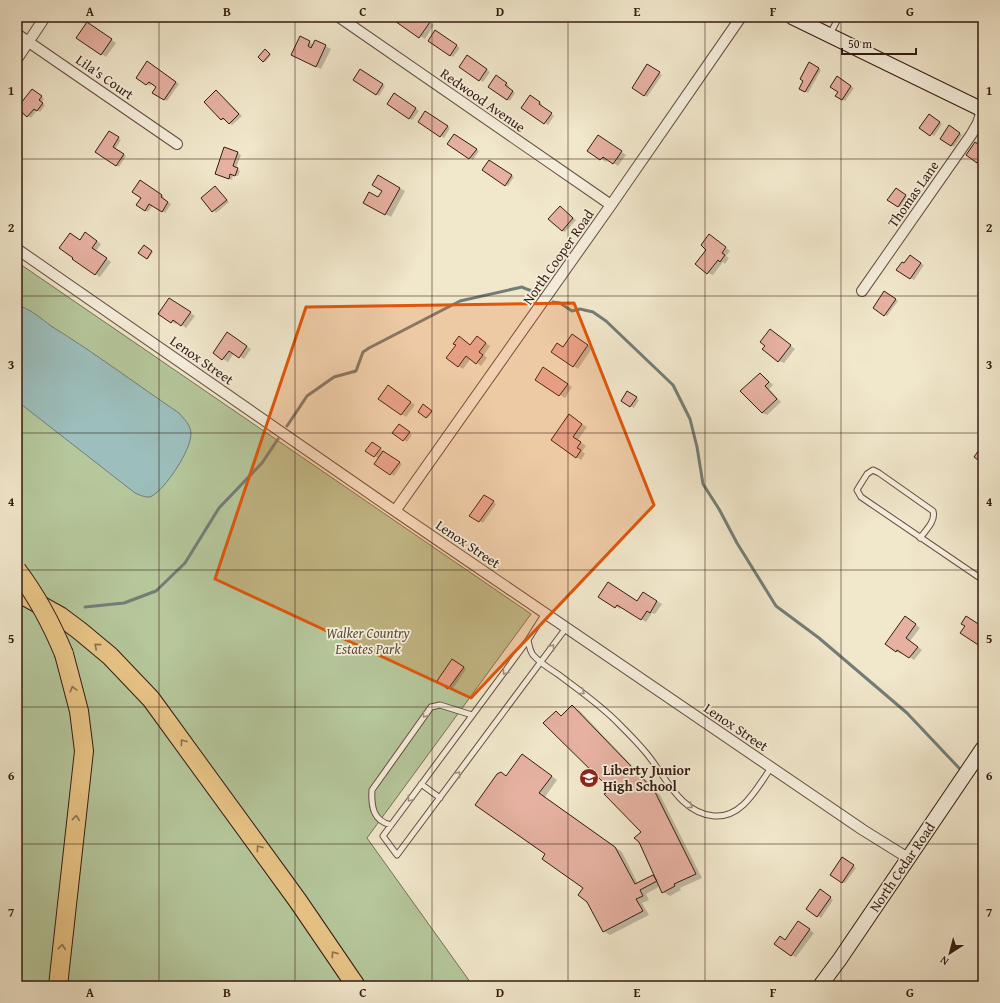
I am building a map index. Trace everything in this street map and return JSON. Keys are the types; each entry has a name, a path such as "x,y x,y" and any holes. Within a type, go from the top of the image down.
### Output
{"highway":[{"path":"17,570 27,583 64,654 79,711 84,751 58,986"},
{"path":"17,592 60,616 80,631 110,656 151,699 298,901 356,986"}],"street":[{"path":"17,59 45,17"},
{"name":"Redwood Avenue","path":"339,17 611,205"},
{"name":"North Cooper Road","path":"395,512 741,17"},
{"path":"792,17 982,110"},
{"name":"Lila's Court","path":"17,34 177,144"},
{"name":"Thomas Lane","path":"862,291 971,134 978,123 982,110"},
{"name":"Lenox Street","path":"17,249 395,512 771,768 863,830 908,858"},
{"name":"North Cedar Road","path":"820,986 840,959 983,748"}],"lane":[{"path":"829,35 839,17"},
{"path":"920,538 933,520 933,511 880,473 873,470 867,474 857,490 861,497 920,538 983,580"},
{"path":"545,613 528,640 383,836 397,855 566,628"},
{"path":"528,640 532,654 599,705 619,724 647,754 680,800 690,808 704,814 714,816 734,812 742,807 749,799 771,768"},
{"path":"391,826 385,824 375,816 371,804 372,790 431,707 440,705 472,715"},
{"path":"421,784 440,798"}],"highlighted area":[{"path":"574,303 654,505 471,698 215,579 306,307"}],"green space":[{"name":"Walker Country Estates Park","path":"17,262 531,614 367,838 473,986 17,986"}],"water":[{"path":"17,306 30,311 67,336 179,413 187,422 191,434 187,449 177,468 158,492 150,497 141,496 135,493 17,401"}],"building":[{"path":"232,17 247,17 247,18 232,21"},
{"path":"393,17 412,17 416,20 418,17 423,17 430,22 419,38 392,19"},
{"path":"87,22 112,39 101,55 76,38"},
{"path":"435,30 457,45 450,56 428,41"},
{"path":"300,36 310,41 308,46 311,48 315,40 326,45 316,67 291,55"},
{"path":"265,49 270,54 263,62 258,57"},
{"path":"467,55 487,69 479,81 459,67"},
{"path":"147,61 176,82 164,100 152,93 156,87 149,82 146,85 136,78"},
{"path":"809,62 819,68 805,92 799,89 803,81 800,79"},
{"path":"647,64 660,72 644,96 632,88"},
{"path":"360,69 383,84 376,95 353,80"},
{"path":"496,75 507,83 505,85 513,91 507,100 488,87"},
{"path":"837,76 851,86 842,100 835,96 838,92 830,87"},
{"path":"32,89 42,96 39,100 43,103 37,111 34,109 27,117 17,108"},
{"path":"216,90 239,114 229,124 223,118 221,120 204,102"},
{"path":"394,93 416,108 409,119 387,104"},
{"path":"530,95 540,102 539,104 552,113 544,124 521,108"},
{"path":"425,111 448,126 440,137 418,122"},
{"path":"929,114 940,122 930,136 919,128"},
{"path":"949,125 960,133 951,146 940,139"},
{"path":"109,131 119,137 113,147 124,154 116,166 95,152"},
{"path":"454,134 477,149 469,159 447,144"},
{"path":"598,135 622,151 613,164 603,157 600,160 587,151"},
{"path":"975,142 983,147 983,154 977,163 966,155"},
{"path":"224,147 238,152 233,166 238,168 235,176 230,174 229,179 215,174"},
{"path":"489,160 512,175 505,186 482,170"},
{"path":"378,175 400,188 385,215 363,203 369,192 378,197 382,191 372,185"},
{"path":"140,180 162,195 161,197 168,202 162,212 149,204 145,211 136,205 141,198 132,192"},
{"path":"215,186 227,200 212,212 201,198"},
{"path":"896,188 906,195 898,207 887,200"},
{"path":"560,206 573,218 562,231 548,219"},
{"path":"85,232 97,241 92,248 107,258 95,275 59,248 70,233 80,240"},
{"path":"709,234 726,247 722,253 725,255 720,262 718,260 707,274 695,264 706,250 701,245"},
{"path":"144,245 152,251 147,259 138,253"},
{"path":"910,255 921,263 910,279 896,270"},
{"path":"884,291 896,299 884,316 873,308"},
{"path":"169,298 191,312 181,326 173,320 171,323 158,314"},
{"path":"770,329 791,345 778,362 762,349 765,346 760,342"},
{"path":"227,332 247,346 239,358 229,351 222,360 213,353"},
{"path":"572,334 588,345 573,367 551,352 557,343 563,347"},
{"path":"459,336 470,345 477,336 486,343 479,352 483,355 476,364 466,356 458,367 446,358 456,345 453,344"},
{"path":"543,367 568,384 559,396 535,380"},
{"path":"760,373 769,382 765,386 777,399 762,413 740,391"},
{"path":"388,385 411,402 401,415 378,399"},
{"path":"627,391 637,397 630,407 621,401"},
{"path":"423,404 432,411 426,418 418,412"},
{"path":"569,414 582,424 573,437 581,442 577,448 581,450 576,458 551,440"},
{"path":"399,424 410,432 403,441 392,433"},
{"path":"372,442 381,448 374,457 365,451"},
{"path":"983,444 983,464 974,457"},
{"path":"383,451 400,462 390,475 374,464"},
{"path":"484,495 494,501 479,522 469,516"},
{"path":"608,582 637,601 643,592 657,601 650,613 647,611 641,620 617,605 615,608 598,597"},
{"path":"905,616 916,624 906,638 918,647 909,658 897,650 896,652 885,644"},
{"path":"966,616 983,627 983,648 960,633 965,626 961,624"},
{"path":"452,659 464,667 448,689 437,681"},
{"path":"572,705 654,790 696,874 674,884 675,886 662,893 639,842 634,838 641,832 604,794 606,793 603,790 607,786 543,723 556,711 561,716"},
{"path":"522,754 552,776 539,793 615,847 635,884 653,875 657,881 640,890 643,896 636,899 643,911 603,932 587,902 578,895 583,888 542,859 545,854 475,805 497,774 501,772 506,776"},
{"path":"842,857 854,865 842,883 830,875"},
{"path":"820,889 831,897 817,917 806,909"},
{"path":"798,921 810,929 791,956 774,944 780,936 785,940"}],"waterway":[{"path":"287,426 307,396 334,377 356,371 363,352 369,348 460,301 522,287 539,294"},
{"path":"553,302 560,303 572,311 580,309 593,312 606,321 673,385 690,419 697,447 703,484 776,606 819,638 907,713 959,768"},
{"path":"85,607 124,603 156,591 185,563 219,508 262,463 278,439"},
{"path":"979,780 983,782"}],"place":[{"name":"Liberty Junior High School","path":"589,778"}]}
